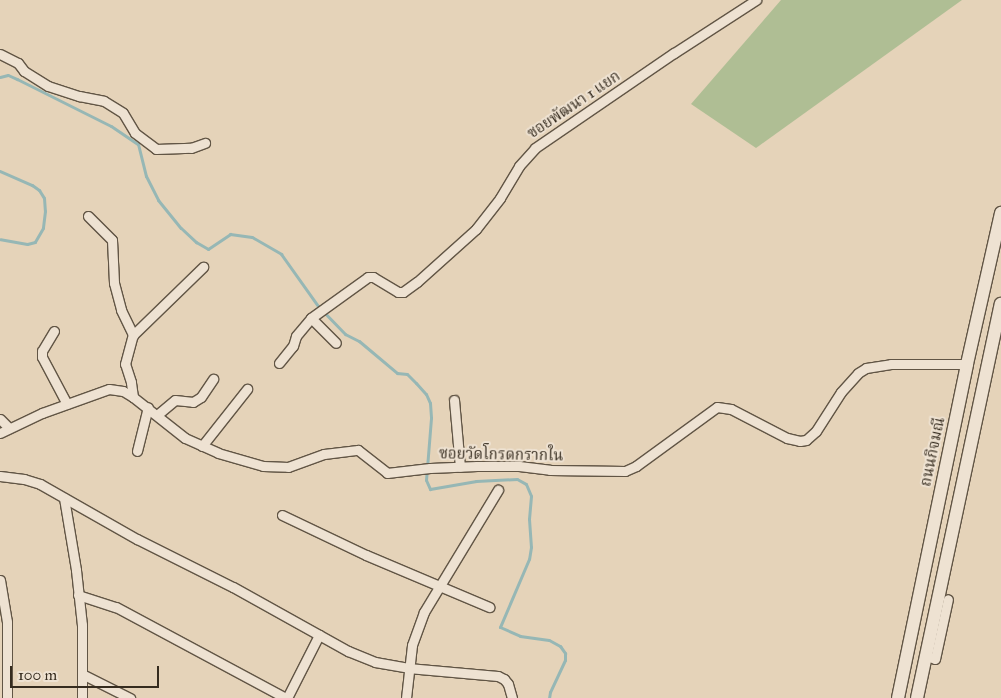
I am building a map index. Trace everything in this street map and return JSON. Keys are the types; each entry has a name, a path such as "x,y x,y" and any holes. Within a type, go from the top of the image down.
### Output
{"main road":[{"name":"ถนนกิจมณี","path":"898,698 967,364 1001,213"},
{"path":"917,698 1001,304"},
{"path":"967,364 987,368"}],"street":[{"name":"ซอยพัฒนา 1 แยก","path":"280,363 292,346 296,336 311,318 368,277 373,277 398,292 405,290 476,229 500,198 518,166 535,148 674,52 756,0"},
{"path":"0,54 18,63 24,71 48,86 79,96 104,101 123,113 135,133 156,149 191,148 205,143"},
{"path":"88,216 112,240 114,283 121,310 134,335"},
{"path":"132,397 131,382 125,364 134,335 203,267"},
{"path":"311,318 336,343"},
{"path":"54,331 42,351 42,356 67,404"},
{"name":"ซอยวัดโกรดกรากใน","path":"0,433 67,404 109,390 123,392 132,397 148,408 173,431 202,446 241,460 278,468 296,466 324,454 353,450 362,452 387,473 460,466 625,471 636,466 713,410 722,406 787,438 800,441 806,440 816,431 841,392 858,373 866,368 892,364 967,364"},
{"path":"157,416 176,400 193,402 201,397 213,379"},
{"path":"202,446 247,389"},
{"path":"454,400 460,466"},
{"path":"137,451 148,408"},
{"path":"0,419 9,428"},
{"path":"0,476 24,478 64,498 233,587 348,652 375,662 408,668 498,676 504,678 508,684 512,698"},
{"path":"406,698 408,668 420,621 439,584 498,490"},
{"path":"64,498 78,594 82,698"},
{"path":"282,515 366,555 439,584 489,607"},
{"path":"0,580 7,622 7,698"},
{"path":"78,594 116,608 287,698 319,635"},
{"path":"926,656 935,659 948,599"},
{"path":"82,674 130,698"}],"green space":[{"path":"781,0 962,0 756,148 691,104"}],"waterway":[{"path":"0,77 8,75 17,79 111,126 138,144 146,176 158,200 181,228 196,242 208,249 230,234 252,237 281,254 318,306 345,334 359,341 397,373 407,374 426,394 430,403 431,418 426,480 430,489 476,481 517,479 526,484 531,496 529,519 531,547 529,559 500,627 520,636 549,640 560,646 565,653 565,660 549,698"},
{"path":"0,171 39,190 44,198 45,211 43,228 35,242 27,244 0,239"}]}
